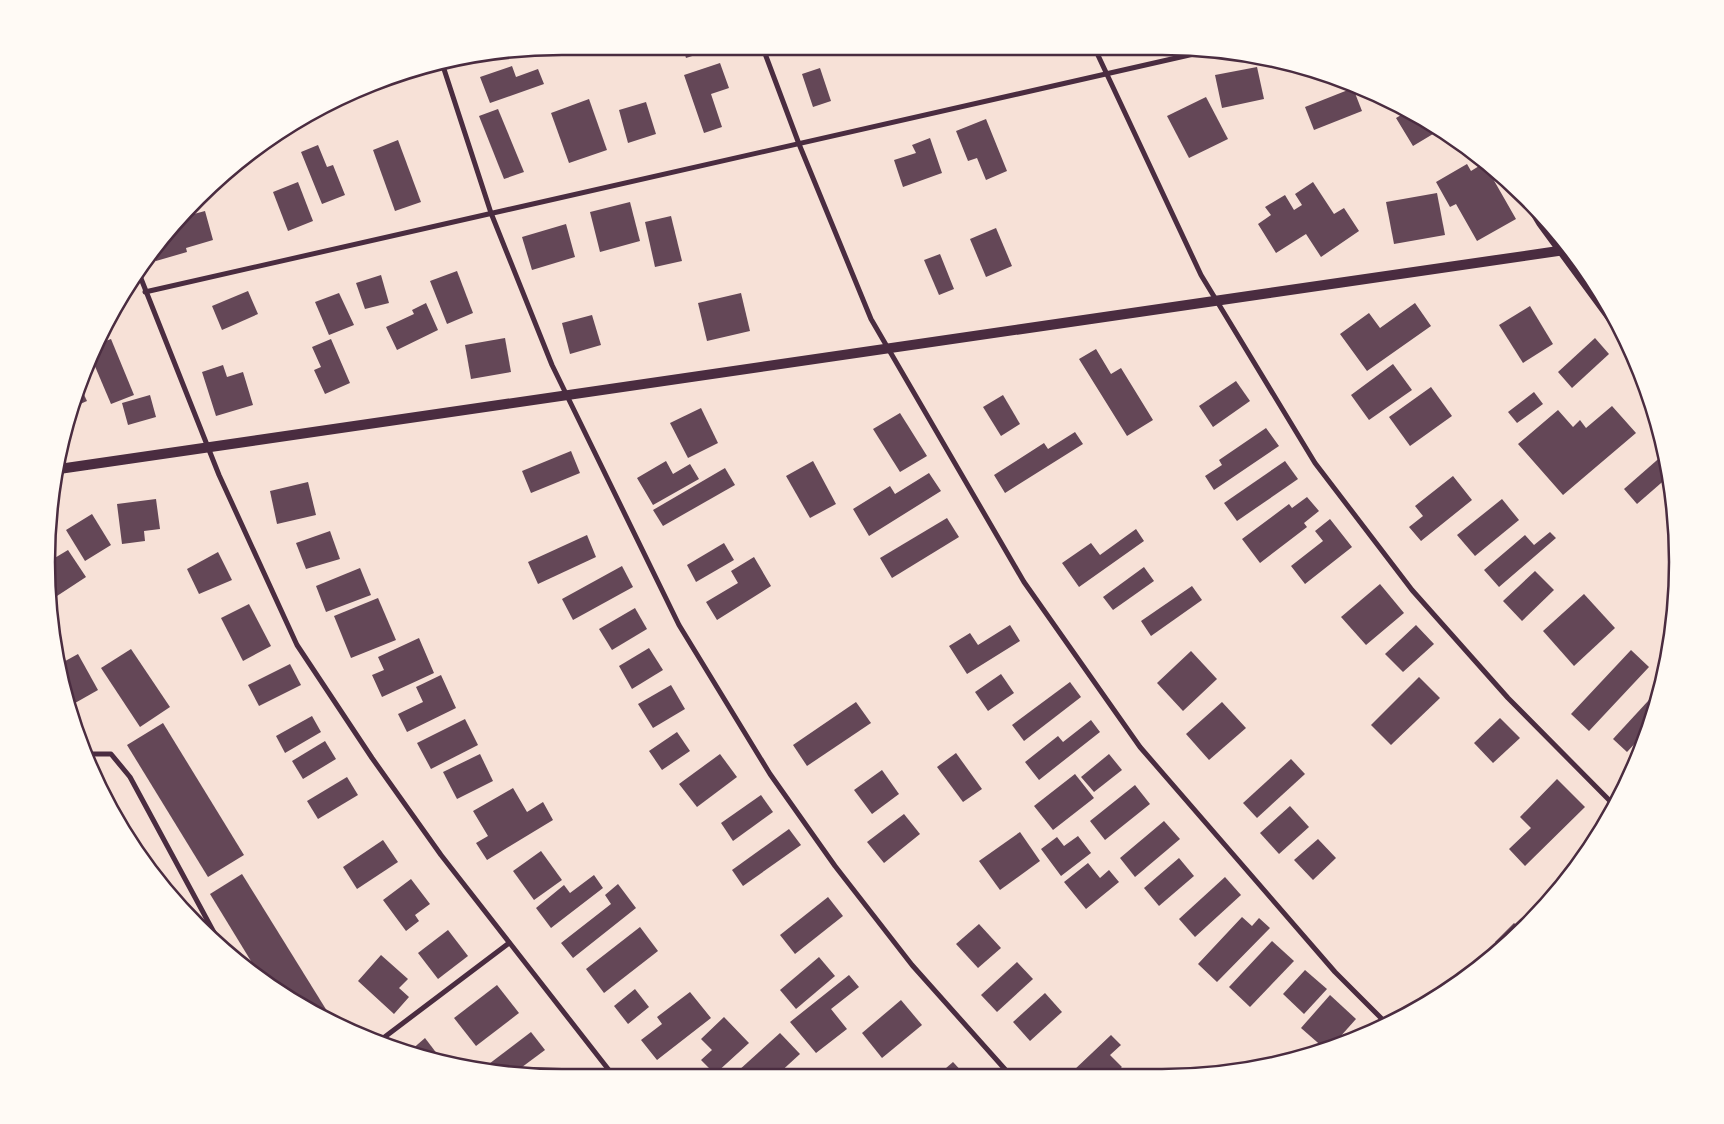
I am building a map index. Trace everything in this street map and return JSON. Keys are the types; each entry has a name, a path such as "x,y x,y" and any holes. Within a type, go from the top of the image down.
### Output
{"main road":[{"path":"64,468 1216,300 1563,251"}],"street":[{"path":"766,55 799,144 871,319 1024,582 1140,747 1335,972 1382,1019"},
{"path":"1098,55 1201,275 1314,463 1412,590 1508,698 1609,800"},
{"path":"145,292 1186,56"},
{"path":"444,69 491,213 552,364 569,395 679,625 770,774 835,866 912,965 1005,1069"},
{"path":"1535,219 1600,308"},
{"path":"141,279 207,446 297,645 378,766 509,943 608,1069"},
{"path":"93,754 111,754 130,777 212,929"},
{"path":"385,1037 509,943"}],"building":[{"path":"720,63 729,88 711,94 722,127 704,133 684,75"},
{"path":"512,66 516,77 538,69 544,84 490,103 480,77"},
{"path":"1257,67 1264,99 1222,108 1215,75"},
{"path":"820,68 831,101 813,107 802,74"},
{"path":"1347,90 1355,94 1362,111 1314,130 1305,107"},
{"path":"1206,97 1228,139 1189,158 1167,116"},
{"path":"589,99 607,150 569,163 551,113"},
{"path":"646,102 656,134 628,143 619,110"},
{"path":"498,109 524,172 504,179 479,116"},
{"path":"1401,115 1434,134 1413,146 1396,118"},
{"path":"986,119 1007,171 986,180 977,158 968,161 956,131"},
{"path":"930,138 942,173 903,187 894,160 916,153 912,145"},
{"path":"398,140 421,202 395,211 373,150"},
{"path":"318,145 327,167 333,165 345,195 322,204 301,152"},
{"path":"1467,164 1471,171 1479,166 1493,178 1516,219 1477,241 1456,204 1450,207 1436,182"},
{"path":"298,182 313,221 288,231 273,192"},
{"path":"1313,182 1334,214 1344,208 1359,231 1321,257 1306,234 1276,253 1258,224 1271,215 1265,207 1285,195 1294,210 1302,205 1295,194"},
{"path":"1437,193 1445,235 1394,244 1386,202"},
{"path":"630,202 640,241 600,252 590,212"},
{"path":"205,211 213,240 186,248 187,252 156,261 160,253 193,214"},
{"path":"671,216 682,261 655,267 645,222"},
{"path":"566,224 575,257 532,270 522,237"},
{"path":"996,228 1012,266 986,277 970,239"},
{"path":"940,254 954,289 939,295 924,260"},
{"path":"457,271 473,313 447,324 430,281"},
{"path":"381,275 389,303 365,309 356,283"},
{"path":"248,291 258,314 222,330 212,306"},
{"path":"339,293 354,325 329,335 315,302"},
{"path":"741,293 750,331 707,341 698,303"},
{"path":"426,303 438,330 397,350 386,327 414,314 412,310"},
{"path":"1415,303 1431,326 1367,371 1340,334 1369,313 1380,328"},
{"path":"1530,306 1553,344 1523,363 1499,325"},
{"path":"592,315 601,345 570,354 562,323"},
{"path":"505,338 511,372 471,379 465,345"},
{"path":"1595,338 1609,354 1572,388 1558,372"},
{"path":"111,339 134,395 111,404 95,366 106,341"},
{"path":"331,339 350,383 325,394 314,370 321,367 312,347"},
{"path":"1096,349 1111,374 1121,368 1153,420 1127,436 1079,359"},
{"path":"1393,364 1412,390 1369,420 1351,395"},
{"path":"223,365 227,377 243,372 253,405 216,416 202,372"},
{"path":"1236,381 1250,401 1213,427 1199,406"},
{"path":"1431,387 1452,416 1410,446 1389,417"},
{"path":"1534,392 1543,404 1517,423 1508,412"},
{"path":"84,394 87,401 80,404"},
{"path":"150,395 156,417 128,425 122,403"},
{"path":"1003,395 1020,424 1001,436 983,407"},
{"path":"1612,406 1636,433 1563,495 1518,444 1558,410 1573,427 1580,420 1586,428"},
{"path":"701,408 718,443 688,458 670,423"},
{"path":"900,413 927,456 900,472 873,429"},
{"path":"1266,428 1279,446 1214,490 1205,476 1222,465 1219,460"},
{"path":"1075,432 1083,444 1005,493 994,475 1044,443 1048,449"},
{"path":"571,451 580,473 531,493 522,471"},
{"path":"1658,459 1662,482 1637,504 1624,489"},
{"path":"666,461 673,474 690,464 699,479 653,505 637,478"},
{"path":"813,461 836,504 810,518 786,476"},
{"path":"1285,461 1298,479 1237,521 1224,503"},
{"path":"725,468 735,485 663,526 653,510"},
{"path":"929,473 941,491 869,536 853,509 890,486 895,494"},
{"path":"1453,476 1472,500 1421,541 1409,527 1423,516 1415,506"},
{"path":"308,482 316,515 277,524 270,491"},
{"path":"1307,497 1319,511 1304,523 1307,527 1260,563 1242,539 1289,504 1292,508"},
{"path":"156,499 160,529 144,531 145,541 122,544 117,504"},
{"path":"1502,499 1519,520 1475,556 1457,535"},
{"path":"92,514 111,545 85,561 66,530"},
{"path":"947,518 959,537 892,578 880,558"},
{"path":"1330,519 1352,547 1305,584 1291,566 1323,541 1315,531"},
{"path":"1136,529 1144,541 1079,587 1062,563 1091,543 1100,555"},
{"path":"330,531 340,559 306,569 296,543"},
{"path":"1550,532 1556,538 1499,587 1484,570 1525,535 1534,545"},
{"path":"587,535 596,557 538,584 528,562"},
{"path":"724,543 734,560 696,582 687,565"},
{"path":"68,550 86,577 57,596 56,594 55,558"},
{"path":"218,552 232,580 199,594 187,569"},
{"path":"754,557 771,586 717,620 706,602 738,583 731,571"},
{"path":"622,566 633,587 573,620 562,599"},
{"path":"1144,567 1154,581 1113,610 1103,597"},
{"path":"360,568 371,595 326,612 316,586"},
{"path":"1535,571 1554,590 1522,621 1503,601"},
{"path":"1380,584 1404,613 1366,645 1341,617"},
{"path":"1192,586 1202,600 1151,636 1141,621"},
{"path":"1584,594 1615,628 1574,666 1543,631"},
{"path":"378,598 396,640 351,658 334,616"},
{"path":"249,604 271,646 243,661 221,618"},
{"path":"635,608 647,629 612,650 599,629"},
{"path":"1010,625 1020,641 967,674 949,646 970,633 978,645"},
{"path":"1416,625 1434,644 1403,672 1385,654"},
{"path":"419,638 434,673 382,697 372,675 384,670 378,657"},
{"path":"649,648 663,670 632,689 619,666"},
{"path":"131,649 170,707 140,727 101,668"},
{"path":"1631,650 1649,667 1589,731 1571,714"},
{"path":"1191,651 1217,679 1183,711 1157,683"},
{"path":"78,654 98,690 75,703 65,661"},
{"path":"290,664 301,685 259,706 248,685"},
{"path":"1001,674 1014,693 988,711 975,692"},
{"path":"441,675 456,708 407,732 398,714 423,702 416,687"},
{"path":"1419,677 1440,698 1391,745 1371,725"},
{"path":"1070,682 1081,697 1024,741 1012,725"},
{"path":"671,685 685,709 653,728 638,704"},
{"path":"1650,699 1635,744 1627,752 1613,739"},
{"path":"856,702 871,723 807,766 793,745"},
{"path":"1222,702 1246,728 1209,760 1186,734"},
{"path":"312,716 321,732 285,753 276,736"},
{"path":"1500,718 1520,738 1493,763 1474,743"},
{"path":"465,719 478,745 431,769 417,743"},
{"path":"1091,720 1100,732 1039,780 1025,762 1058,736 1063,742"},
{"path":"163,723 244,855 208,877 127,745"},
{"path":"677,732 690,751 662,770 649,751"},
{"path":"325,741 336,759 303,779 292,761"},
{"path":"956,753 982,789 963,802 937,767"},
{"path":"480,754 493,781 457,799 443,772"},
{"path":"720,754 737,777 697,807 679,784"},
{"path":"1109,754 1122,770 1094,792 1081,777"},
{"path":"1291,759 1305,774 1257,818 1243,803"},
{"path":"882,770 899,794 872,814 854,790"},
{"path":"1075,774 1094,798 1053,830 1034,806"},
{"path":"347,777 358,795 318,819 307,801"},
{"path":"1557,779 1585,807 1525,866 1509,849 1531,828 1520,817"},
{"path":"1135,785 1150,804 1105,840 1090,821"},
{"path":"513,788 527,812 543,802 553,820 487,860 476,843 488,836 473,811"},
{"path":"761,795 773,812 733,841 721,823"},
{"path":"1290,806 1309,827 1279,854 1260,833"},
{"path":"904,814 920,834 884,863 867,842"},
{"path":"1164,821 1180,839 1135,877 1120,858"},
{"path":"789,829 801,845 743,886 732,870"},
{"path":"1020,832 1040,861 1000,890 979,861"},
{"path":"1078,836 1091,853 1061,876 1041,849 1057,837 1064,846"},
{"path":"1318,839 1336,858 1313,880 1294,860"},
{"path":"383,840 398,862 357,889 343,867"},
{"path":"541,851 562,880 534,900 513,871"},
{"path":"1179,858 1194,876 1159,906 1144,888"},
{"path":"1088,863 1100,878 1109,870 1119,882 1086,909 1064,882"},
{"path":"242,874 327,1011 280,984 253,964 210,894"},
{"path":"594,875 603,888 551,928 536,908 564,885 570,893"},
{"path":"1225,877 1241,895 1195,937 1179,919"},
{"path":"411,879 430,904 415,915 419,921 406,931 383,900"},
{"path":"618,884 636,908 573,958 561,943 611,904 605,895"},
{"path":"828,897 843,916 795,954 780,935"},
{"path":"1242,917 1252,926 1259,918 1270,928 1217,982 1198,964"},
{"path":"1514,923 1516,925 1496,943"},
{"path":"979,924 1001,948 978,968 956,944"},
{"path":"640,927 658,951 604,993 586,969"},
{"path":"448,930 468,956 438,979 418,953"},
{"path":"1272,941 1294,961 1250,1007 1229,987"},
{"path":"381,955 408,979 399,988 409,997 394,1014 358,981"},
{"path":"819,957 835,976 796,1009 780,990"},
{"path":"1017,962 1033,979 997,1012 981,995"},
{"path":"1305,970 1327,989 1304,1014 1283,994"},
{"path":"849,975 859,987 831,1009 847,1029 816,1053 790,1022"},
{"path":"497,985 519,1013 476,1046 454,1018"},
{"path":"635,989 649,1007 628,1024 614,1006"},
{"path":"690,992 711,1018 657,1060 641,1040 662,1024 657,1017"},
{"path":"1045,993 1062,1012 1030,1041 1013,1022"},
{"path":"1330,995 1356,1019 1341,1036 1319,1044 1301,1028"},
{"path":"901,1000 922,1025 882,1058 862,1033"},
{"path":"724,1017 749,1043 720,1069 710,1069 701,1060 712,1050 701,1039"},
{"path":"531,1032 545,1050 522,1067 489,1064"},
{"path":"780,1033 800,1054 784,1069 740,1069"},
{"path":"1111,1035 1121,1045 1110,1055 1122,1067 1120,1069 1075,1069"},
{"path":"425,1038 437,1053 431,1052 415,1047"},
{"path":"953,1062 960,1069 945,1069"}]}
